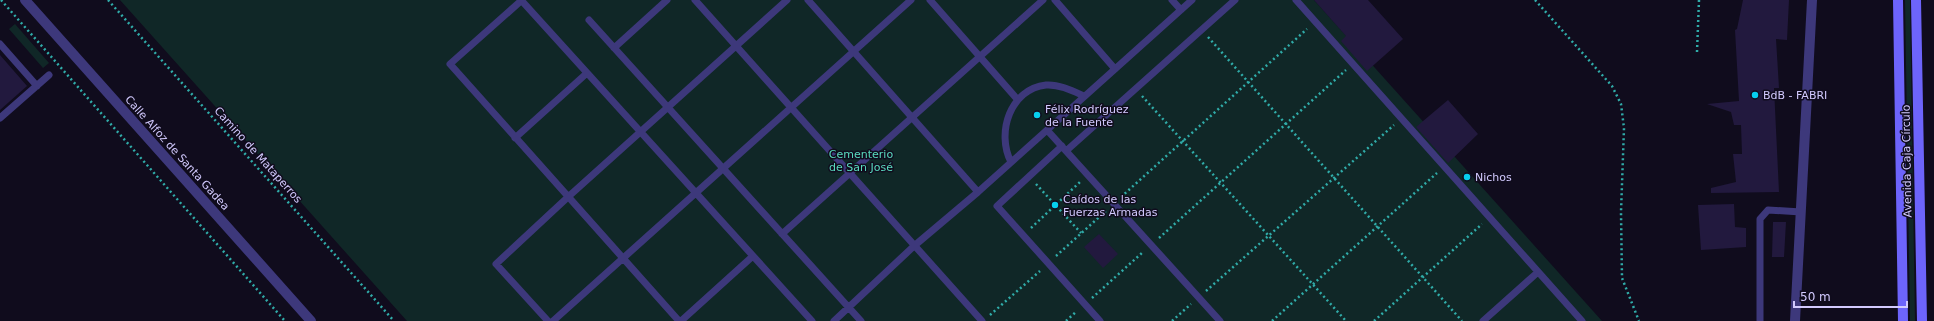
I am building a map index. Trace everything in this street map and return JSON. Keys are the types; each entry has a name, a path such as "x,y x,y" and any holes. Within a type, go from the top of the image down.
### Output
{"main road":[{"name":"Avenida Caja Círculo","path":"1898,0 1903,321"},
{"name":"Avenida Caja Círculo","path":"1916,0 1922,321"}],"street":[{"name":"Calle Alfoz de Santa Gadea","path":"25,0 311,321"},
{"path":"1795,321 1812,0"}],"lane":[{"path":"753,256 680,321 450,64 522,0 812,321"},
{"path":"614,48 667,0"},
{"path":"695,0 982,321"},
{"path":"548,321 496,264 568,197 787,0"},
{"path":"808,0 978,192"},
{"path":"553,321 911,0"},
{"path":"930,0 1017,99"},
{"path":"782,234 1043,0"},
{"path":"1055,0 1115,69"},
{"path":"1172,0 1181,10"},
{"path":"834,321 914,246 978,192 1192,0"},
{"path":"1100,321 997,206 1028,176 1064,149 1136,89 1235,0"},
{"path":"1296,0 1582,321"},
{"path":"589,20 861,321"},
{"path":"0,44 37,86"},
{"path":"515,138 587,73"},
{"path":"0,118 48,75"},
{"path":"1011,162 1006,153 1005,132 1008,118 1017,99 1030,90 1047,85 1062,88 1084,96"},
{"path":"1047,130 1220,321"},
{"path":"1760,321 1760,219 1768,210 1801,212"},
{"path":"1483,321 1538,272"}],"path":[{"path":"1,0 285,321"},
{"name":"Camino de Mataperros","path":"108,0 394,321"},
{"path":"1535,0 1612,86 1621,104 1624,128 1621,212 1622,278 1639,321"},
{"path":"1698,52 1700,0"},
{"path":"990,316 1315,22"},
{"path":"1201,30 1462,321"},
{"path":"1066,321 1353,64"},
{"path":"1136,89 1346,321"},
{"path":"1172,321 1401,119"},
{"path":"1272,321 1444,167"},
{"path":"1023,235 1087,174"},
{"path":"1028,176 1081,233"},
{"path":"1374,321 1489,218"}],"green space":[{"name":"Cementerio de San José","path":"120,0 1314,0 1602,321 407,321"},
{"path":"1905,0 1910,0 1915,321 1910,321"},
{"path":"15,24 49,63 43,68 9,29"}],"building":[{"path":"1314,0 1368,0 1403,39 1367,71 1341,41 1346,36"},
{"name":"BdB - FABRI","path":"1743,0 1789,0 1787,40 1776,39 1779,88 1774,88 1779,192 1711,193 1711,188 1736,182 1733,154 1742,154 1741,125 1734,125 1731,112 1707,104 1739,101 1735,30 1737,29"},
{"path":"0,55 27,86 0,110"},
{"path":"1448,100 1478,134 1448,163 1416,127"},
{"path":"1734,204 1735,227 1746,228 1746,247 1701,250 1698,205"},
{"path":"1773,222 1786,222 1784,257 1772,257"},
{"path":"1099,234 1118,254 1103,268 1084,247"}],"place":[{"name":"BdB - FABRI","path":"1755,95"},
{"name":"Félix Rodríguez de la Fuente","path":"1037,115"},
{"name":"Nichos","path":"1467,177"},
{"name":"Caídos de las Fuerzas Armadas","path":"1055,205"}]}
